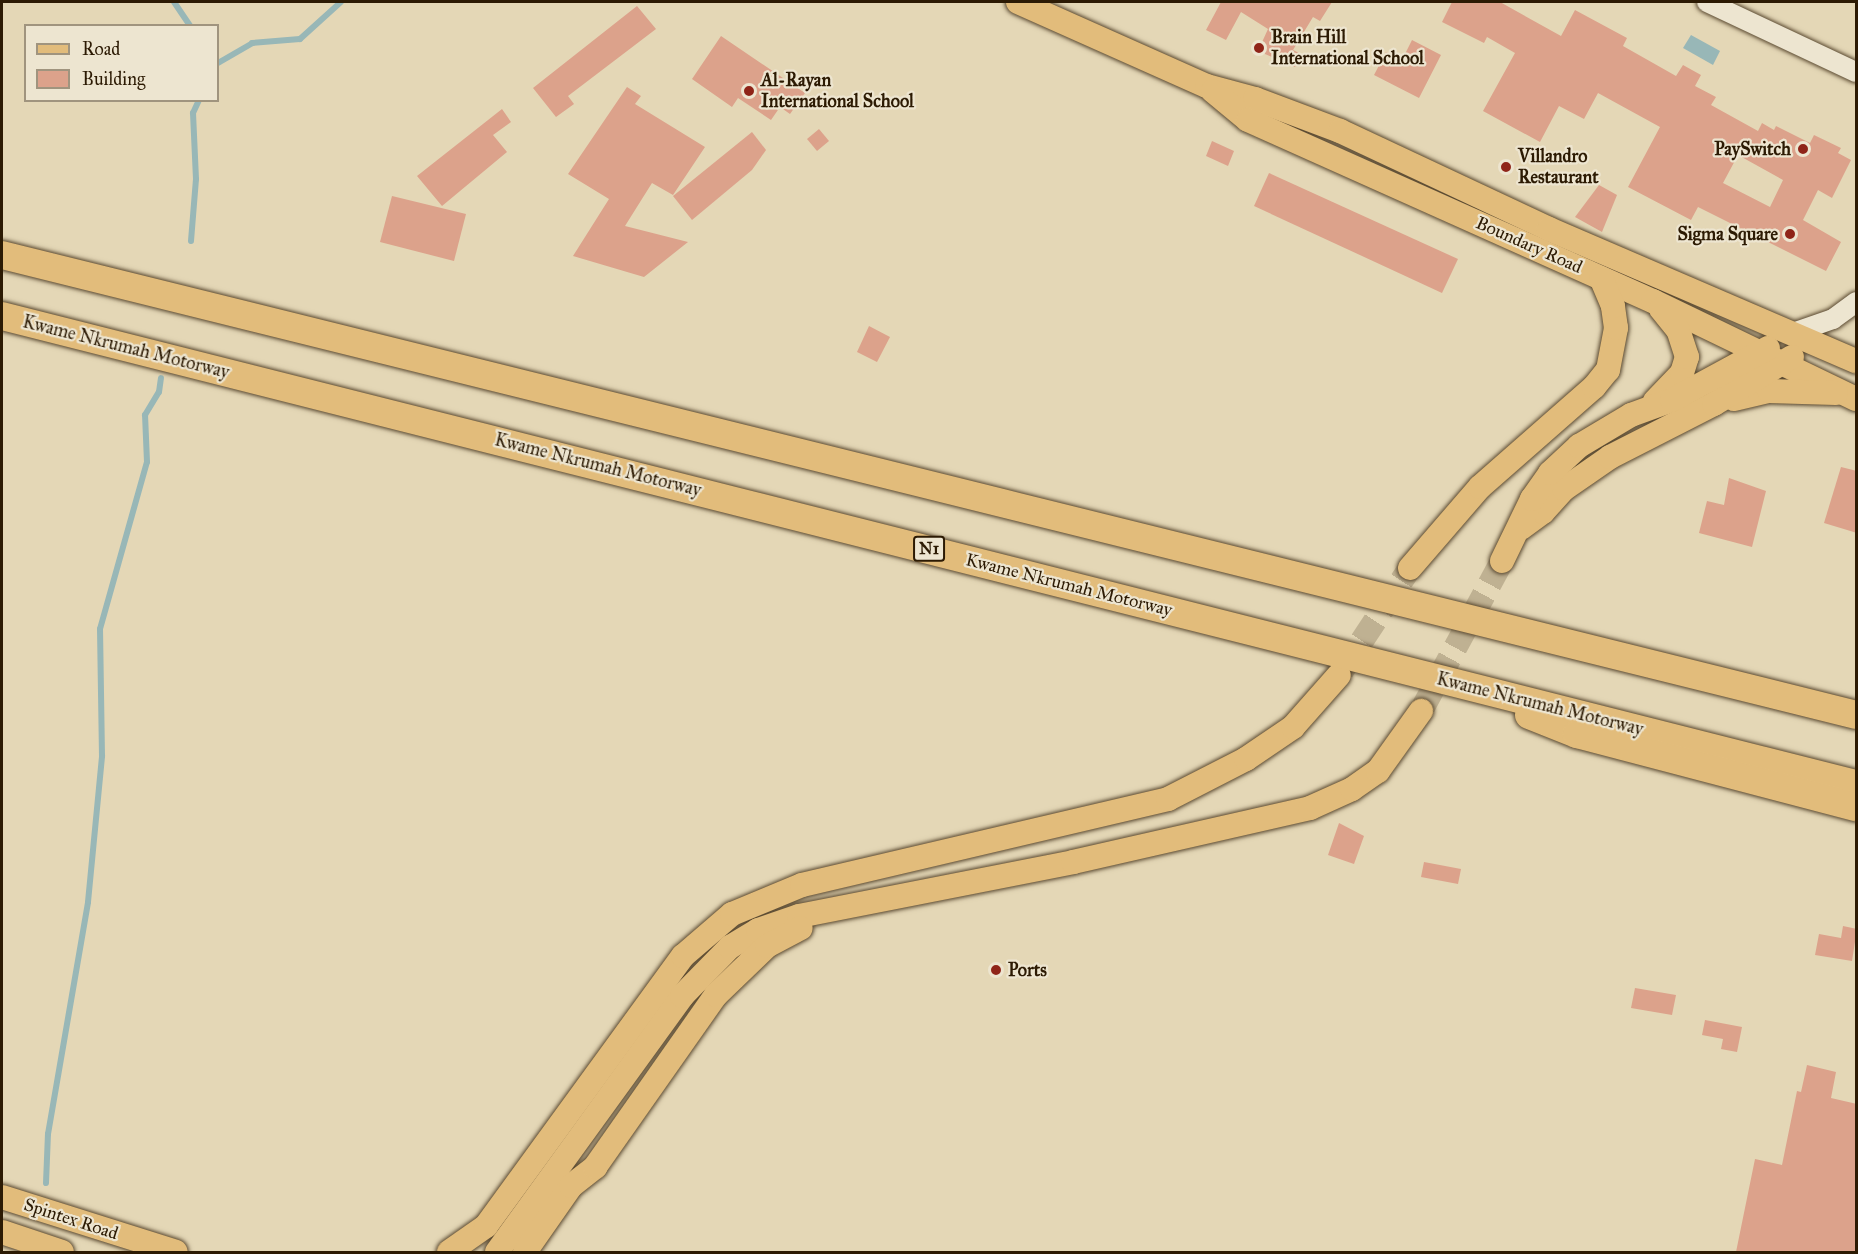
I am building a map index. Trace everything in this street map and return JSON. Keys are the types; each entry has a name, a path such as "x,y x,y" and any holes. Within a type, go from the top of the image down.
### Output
{"highway":[{"path":"2,255 1857,715"},
{"name":"Kwame Nkrumah Motorway","path":"2,316 1857,784"},
{"path":"1467,686 1498,704 1577,734 1857,807"}],"main road":[{"name":"Boundary Road","path":"1030,4 1207,86 1255,99 1340,131 1549,230 1857,361"},
{"name":"Boundary Road","path":"1207,86 1248,120 1653,301 1850,396"},
{"path":"1410,568 1480,487 1594,387 1608,370 1616,328 1613,306 1601,278"},
{"path":"1502,561 1519,530 1532,499 1550,473 1579,446 1643,410 1668,391 1682,373 1687,357 1678,330 1653,301"},
{"path":"1519,530 1543,513 1564,489 1610,457 1714,404 1770,358 1793,333"},
{"path":"1643,410 1770,358 1816,343"},
{"path":"1714,404 1769,391 1850,396"},
{"path":"449,1252 486,1226 512,1195 647,1004 701,936 768,896 1168,799 1246,759 1293,727 1339,675"},
{"path":"497,1252 703,971 758,930 799,916 836,911 985,880 1310,808 1352,789 1378,771 1421,711"},
{"path":"939,855 985,880"},
{"path":"544,1252 583,1194 595,1167 716,996 767,946 836,911"},
{"path":"525,1252 571,1186 595,1167"},
{"name":"Spintex Road","path":"2,1197 176,1252"},
{"name":"Spintex Road","path":"2,1232 62,1252"}],"street":[{"path":"1707,2 1857,72"},
{"path":"1793,333 1833,319 1857,302"},
{"path":"1816,343 1833,319"}],"water":[{"path":"1691,35 1720,51 1713,65 1683,48"}],"building":[{"path":"1221,2 1332,2 1320,21 1313,17 1293,50 1301,54 1295,67 1258,51 1268,29 1241,12 1226,40 1206,30"},
{"path":"1452,2 1500,2 1561,36 1575,10 1627,38 1623,46 1676,76 1683,65 1701,75 1695,86 1716,97 1711,105 1758,131 1762,123 1774,130 1776,126 1810,143 1814,135 1841,148 1838,153 1851,160 1832,198 1818,190 1803,220 1841,242 1826,271 1698,207 1691,220 1628,187 1660,127 1598,93 1584,119 1559,106 1540,142 1483,111 1515,53 1487,37 1484,43 1442,22","holes":["1738,155 1783,180 1770,207 1723,183"]},
{"path":"637,6 656,29 568,96 574,104 556,117 533,88"},
{"path":"721,36 805,93 790,114 780,107 771,120 738,98 732,107 692,79"},
{"path":"1412,40 1441,55 1419,98 1374,75 1386,52 1402,60"},
{"path":"627,87 641,96 635,104 705,147 673,195 652,183 625,226 688,242 644,277 573,256 609,199 568,174"},
{"path":"502,109 511,122 493,135 507,152 442,206 417,176"},
{"path":"819,129 829,141 817,151 807,139"},
{"path":"752,132 766,150 752,170 692,220 673,196"},
{"path":"1212,141 1234,151 1228,166 1206,156"},
{"path":"1269,173 1458,259 1442,293 1254,206"},
{"path":"1599,185 1617,195 1602,232 1575,217"},
{"path":"392,196 466,214 454,261 380,242"},
{"path":"869,326 890,337 877,362 857,352"},
{"path":"1841,467 1857,471 1857,533 1824,523"},
{"path":"1729,478 1766,491 1752,547 1699,533 1707,501 1724,505"},
{"path":"1339,823 1364,836 1354,864 1328,855"},
{"path":"1424,862 1461,869 1458,884 1421,877"},
{"path":"1843,926 1857,929 1852,961 1815,955 1819,934 1841,938"},
{"path":"1635,988 1676,995 1672,1015 1631,1008"},
{"path":"1705,1020 1742,1027 1737,1052 1721,1049 1723,1039 1702,1035"},
{"path":"1807,1065 1836,1072 1831,1098 1857,1104 1857,1252 1736,1252 1755,1159 1782,1165 1797,1091 1801,1092"}],"waterway":[{"path":"174,2 189,24"},
{"path":"219,62 252,43 300,39 341,2"},
{"path":"191,241 196,179 193,113 198,102"},
{"path":"46,1183 48,1134 88,902 102,756 100,629 147,462 145,415 159,392 161,378"}],"tunnel":[{"path":"1421,711 1502,561"},
{"path":"1342,671 1410,568"}],"place":[{"name":"Brain Hill International School","path":"1259,48"},
{"name":"Al-Rayan International School","path":"749,91"},
{"name":"PaySwitch","path":"1803,149"},
{"name":"Villandro Restaurant","path":"1506,167"},
{"name":"Sigma Square","path":"1790,234"},
{"name":"Ports","path":"996,970"}]}
